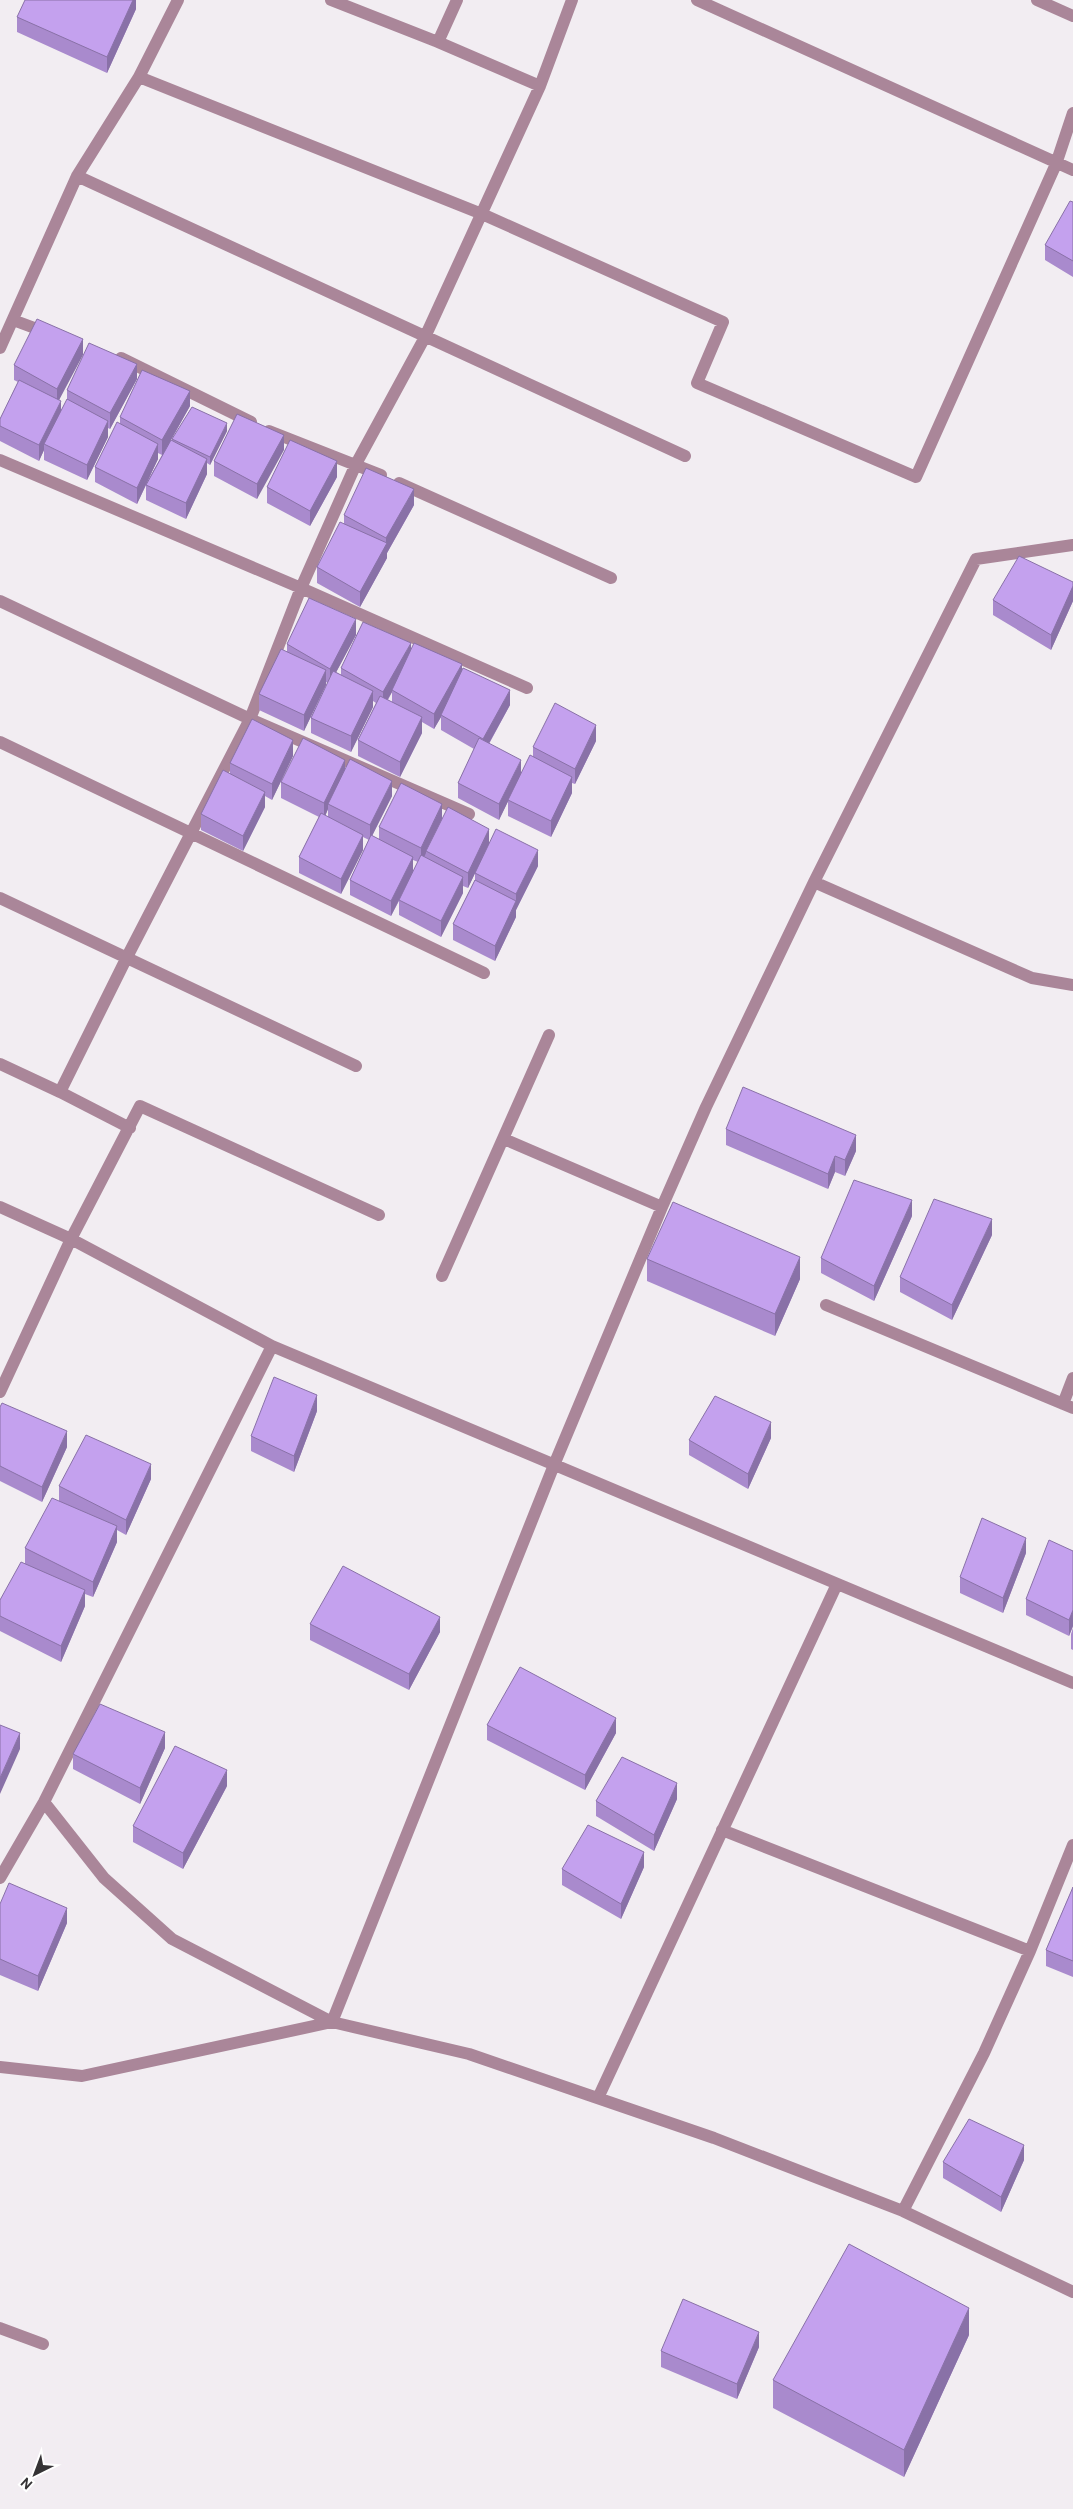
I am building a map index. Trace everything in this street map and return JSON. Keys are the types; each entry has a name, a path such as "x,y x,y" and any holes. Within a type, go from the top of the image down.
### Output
{"street":[{"path":"0,348 77,176 139,77 178,0"},
{"path":"331,0 438,42 540,86"},
{"path":"438,42 457,0"},
{"path":"60,1092 250,719 302,588 356,464 425,337 540,86 572,0"},
{"path":"697,0 1056,164 1073,170"},
{"path":"1037,0 1073,16"},
{"path":"139,77 482,214 723,322 697,383 916,478 1056,164 1073,113"},
{"path":"77,176 685,456"},
{"path":"13,320 57,336"},
{"path":"109,354 127,360 274,433 356,464 611,578"},
{"path":"0,460 302,588 527,688"},
{"path":"332,2022 554,1465 706,1107 814,882 976,559 1073,546"},
{"path":"0,601 250,719 469,814"},
{"path":"0,742 484,973"},
{"path":"814,882 1032,978 1072,986"},
{"path":"0,898 356,1066"},
{"path":"442,1276 549,1035"},
{"path":"0,1064 130,1128"},
{"path":"0,1392 71,1239 140,1106 379,1214"},
{"path":"504,1139 662,1207"},
{"path":"0,1208 71,1239 272,1346 1073,1683"},
{"path":"826,1305 1068,1406 1073,1378"},
{"path":"0,1878 44,1802 272,1346"},
{"path":"598,2098 836,1584"},
{"path":"44,1802 104,1878 172,1939 332,2022 469,2054 714,2138 903,2211 1073,2292"},
{"path":"722,1830 1030,1951"},
{"path":"903,2211 984,2053 1030,1951 1073,1845"},
{"path":"0,2067 82,2076 332,2022"},
{"path":"0,2328 43,2344"}],"building":[{"path":"25,0 133,0 107,57 17,17"},
{"path":"1070,201 1073,202 1073,261 1045,245"},
{"path":"37,319 83,339 57,389 14,365"},
{"path":"89,343 137,364 110,413 67,390"},
{"path":"142,370 190,391 162,440 120,417"},
{"path":"19,380 61,401 39,445 0,426 0,419"},
{"path":"67,399 108,421 87,465 44,444"},
{"path":"192,407 227,423 210,457 172,439"},
{"path":"237,414 284,435 257,484 214,461"},
{"path":"117,422 158,444 137,488 95,467"},
{"path":"171,440 207,459 186,503 146,485"},
{"path":"290,440 337,461 310,511 267,487"},
{"path":"366,468 414,489 386,538 344,515"},
{"path":"340,522 387,543 360,592 317,567"},
{"path":"1019,556 1073,582 1073,586 1051,635 993,600"},
{"path":"309,598 356,619 330,669 287,644"},
{"path":"363,622 411,643 383,692 341,668"},
{"path":"414,643 462,664 434,714 392,690"},
{"path":"281,649 326,670 304,715 259,694"},
{"path":"463,668 510,690 483,739 441,715"},
{"path":"333,671 373,691 351,736 311,718"},
{"path":"380,696 422,717 400,762 358,740"},
{"path":"555,703 596,725 575,769 533,747"},
{"path":"252,719 293,740 272,784 230,763"},
{"path":"303,738 345,760 324,803 281,782"},
{"path":"479,738 521,760 499,804 458,783"},
{"path":"530,755 572,777 551,821 508,800"},
{"path":"350,759 392,781 370,825 328,804"},
{"path":"223,770 265,792 243,836 201,814"},
{"path":"401,783 442,804 421,848 379,827"},
{"path":"448,807 489,829 468,873 426,851"},
{"path":"321,813 363,835 341,879 299,857"},
{"path":"496,829 538,850 516,894 475,873"},
{"path":"371,835 413,857 391,901 350,880"},
{"path":"421,855 463,877 441,921 399,900"},
{"path":"475,880 516,901 495,946 453,924"},
{"path":"743,1087 856,1135 845,1160 835,1156 828,1174 726,1129"},
{"path":"854,1180 912,1200 874,1286 821,1258"},
{"path":"934,1199 992,1219 952,1305 900,1277"},
{"path":"673,1202 800,1257 775,1314 647,1259"},
{"path":"274,1377 317,1395 294,1456 251,1436"},
{"path":"715,1396 771,1422 748,1474 689,1440"},
{"path":"2,1403 67,1431 42,1487 0,1466 0,1407"},
{"path":"86,1435 151,1464 126,1520 59,1486"},
{"path":"52,1498 117,1526 93,1582 25,1548"},
{"path":"982,1518 1026,1538 1003,1598 960,1577"},
{"path":"1049,1540 1073,1551 1073,1610 1069,1620 1026,1599"},
{"path":"21,1562 85,1590 61,1646 0,1616 0,1600"},
{"path":"343,1566 440,1617 409,1674 310,1624"},
{"path":"520,1667 616,1718 585,1775 487,1725"},
{"path":"100,1704 165,1732 140,1788 73,1754"},
{"path":"0,1725 20,1733 0,1778"},
{"path":"175,1746 227,1770 183,1853 133,1826"},
{"path":"622,1757 677,1783 654,1835 596,1801"},
{"path":"588,1825 644,1852 621,1904 562,1869"},
{"path":"9,1883 67,1908 38,1976 0,1959 0,1904"},
{"path":"1073,1887 1073,1961 1046,1950"},
{"path":"969,2119 1024,2145 1001,2197 943,2162"},
{"path":"849,2244 969,2308 904,2450 773,2380"},
{"path":"683,2299 759,2332 737,2384 661,2351"}]}
